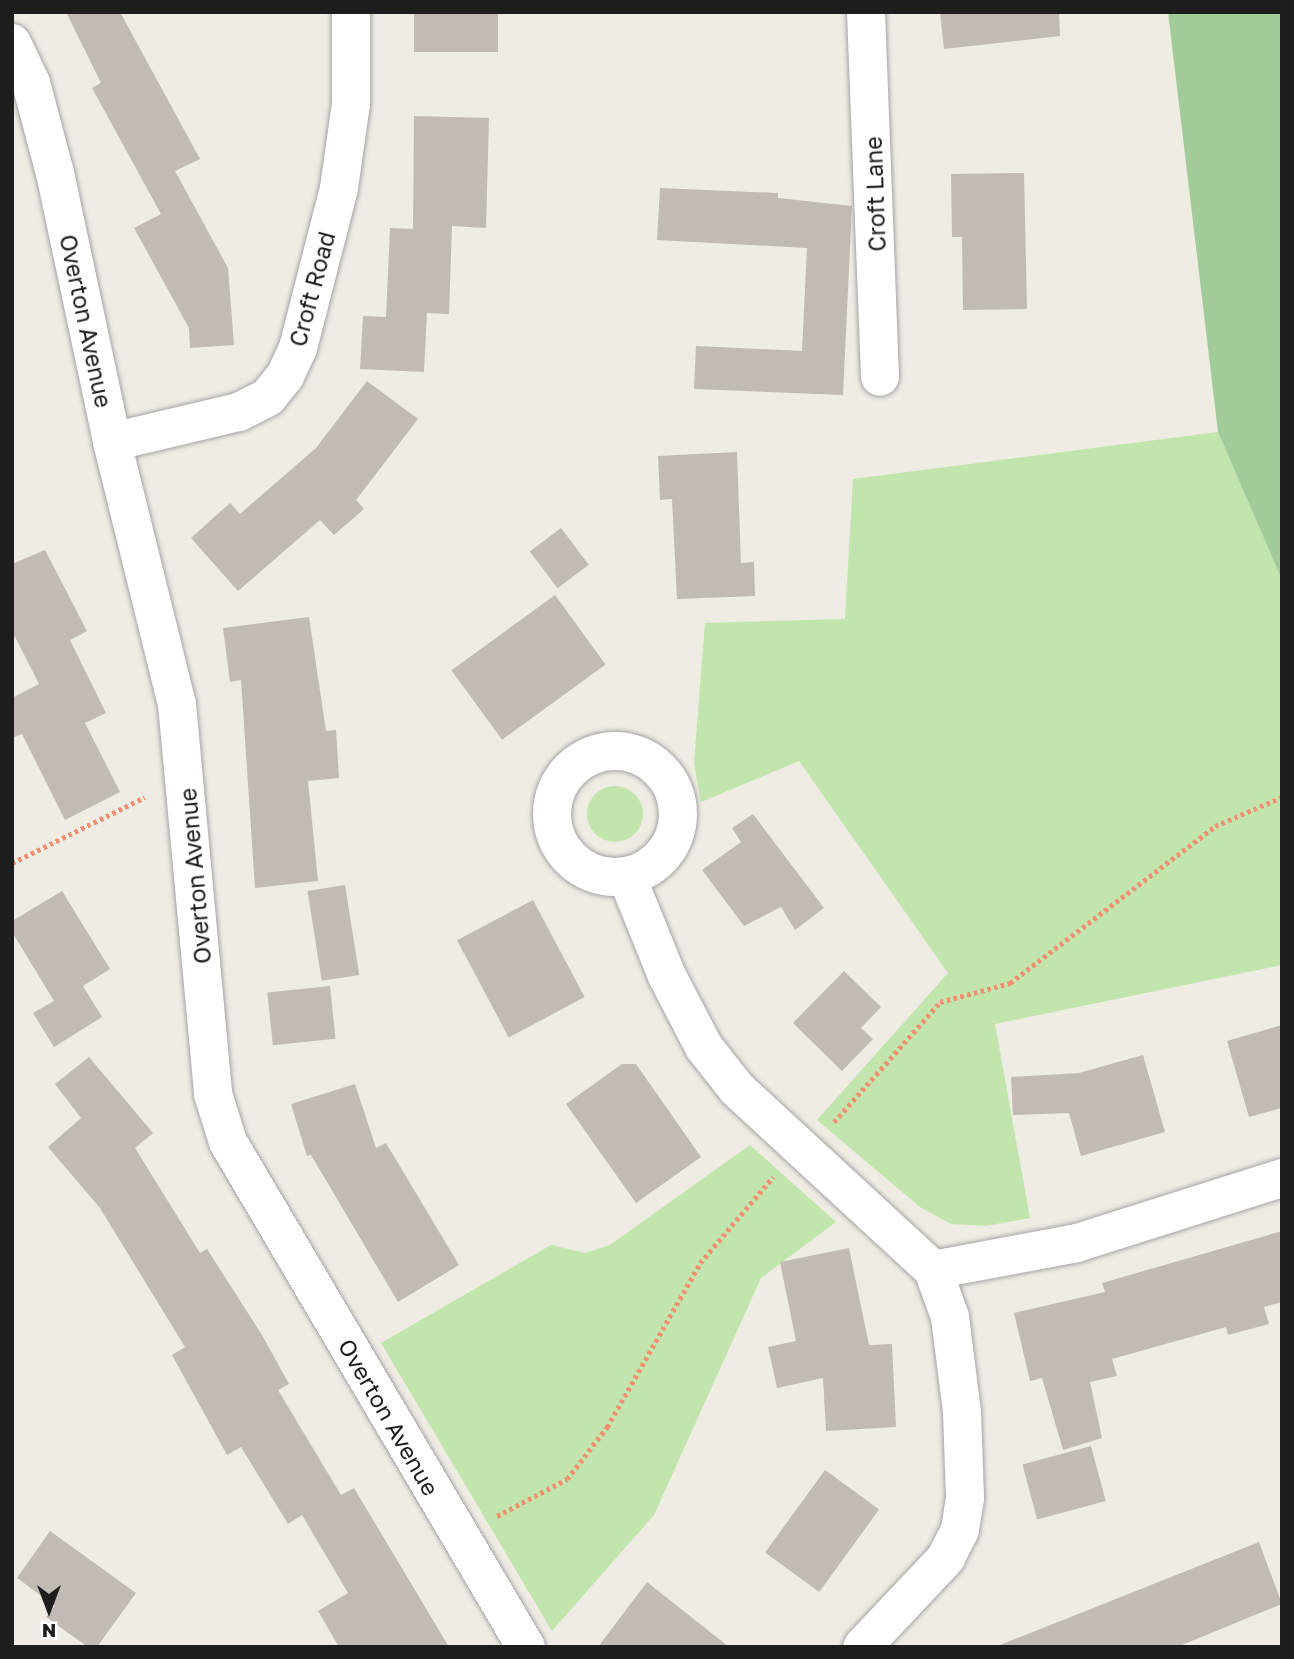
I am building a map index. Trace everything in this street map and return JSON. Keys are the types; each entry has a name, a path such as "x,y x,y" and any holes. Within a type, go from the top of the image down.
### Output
{"street":[{"name":"Croft Road","path":"112,442 239,412 268,397 285,376 298,348 339,188 351,104 351,12"},
{"name":"Croft Lane","path":"866,12 880,377"},
{"name":"Overton Avenue","path":"12,43 31,83 55,173 112,442 177,705 186,777 213,1094 228,1142 526,1647"},
{"path":"627,877 667,976 704,1047 737,1089 933,1270 950,1317 962,1412 965,1498 960,1530 946,1558 862,1647"},
{"path":"933,1270 1077,1243 1282,1178"}],"path":[{"path":"12,863 186,777"}],"green space":[{"path":"1168,12 1282,12 1282,580 1218,432"},
{"path":"1218,432 1282,580 1282,965 995,1024 1030,1218 985,1226 951,1224 920,1207 817,1120 948,973 799,761 701,802 694,763 705,623 845,619 853,479"},
{"path":"609,786 621,786 631,790 639,798 643,814 639,830 631,838 621,842 609,842 599,838 591,830 587,820 587,808 591,798 599,790"},
{"path":"750,1145 836,1222 761,1278 654,1515 552,1631 381,1343 551,1245 585,1253 610,1245"}],"building":[{"path":"66,12 120,12 200,159 175,171 228,268 234,345 190,348 189,328 134,228 161,214 92,88 101,83"},
{"path":"414,12 498,12 498,52 414,52"},
{"path":"940,12 1059,12 1060,36 944,49"},
{"path":"414,116 489,118 486,228 452,226 449,314 427,313 424,372 360,369 363,316 386,317 390,228 413,229"},
{"path":"1024,173 1027,309 963,310 962,237 952,237 951,174"},
{"path":"660,188 778,193 778,198 852,206 843,395 694,389 696,346 802,351 807,248 657,240"},
{"path":"367,381 418,419 356,500 364,509 334,535 320,520 238,591 191,538 230,503 240,514 316,448"},
{"path":"737,452 741,563 754,562 755,596 677,599 672,499 660,500 658,456"},
{"path":"561,528 589,565 558,588 530,551"},
{"path":"45,550 87,631 70,640 106,713 85,723 120,792 65,820 22,734 12,738 12,698 39,684 12,631 12,564"},
{"path":"555,595 606,665 502,740 451,670"},
{"path":"309,617 326,731 336,730 339,778 308,781 318,881 255,888 241,680 230,682 223,628"},
{"path":"753,814 824,908 795,930 781,907 744,926 702,870 741,842 732,828"},
{"path":"345,885 359,975 322,981 307,891"},
{"path":"62,891 110,969 83,986 102,1017 54,1047 33,1013 54,1001 12,932 12,921"},
{"path":"533,900 585,997 509,1037 457,940"},
{"path":"844,971 881,1007 861,1028 873,1039 842,1071 793,1023"},
{"path":"330,986 336,1039 273,1045 267,993"},
{"path":"1282,1025 1282,1108 1249,1117 1227,1041"},
{"path":"1143,1055 1165,1132 1081,1156 1069,1113 1013,1115 1011,1077 1079,1073"},
{"path":"89,1057 153,1133 135,1148 200,1253 207,1249 262,1335 289,1384 278,1390 341,1495 354,1488 449,1647 339,1647 318,1611 348,1593 302,1515 288,1524 241,1447 227,1455 172,1355 185,1347 100,1208 48,1147 81,1118 55,1084"},
{"path":"622,1064 636,1064 701,1157 636,1203 566,1104"},
{"path":"355,1084 376,1148 386,1143 459,1265 398,1302 311,1155 307,1156 291,1104"},
{"path":"1282,1231 1282,1302 1264,1307 1269,1324 1228,1335 1226,1327 1112,1359 1117,1376 1090,1382 1102,1438 1063,1450 1042,1378 1030,1381 1014,1313 1105,1292 1102,1283"},
{"path":"849,1248 869,1345 892,1344 896,1427 826,1431 823,1378 777,1388 768,1347 796,1341 780,1262"},
{"path":"1091,1446 1106,1501 1037,1519 1022,1464"},
{"path":"825,1470 879,1509 819,1592 765,1553"},
{"path":"50,1531 136,1593 97,1647 88,1647 46,1617 55,1606 17,1578"},
{"path":"1259,1542 1282,1604 1177,1647 995,1647"},
{"path":"647,1582 729,1647 598,1647"}]}
